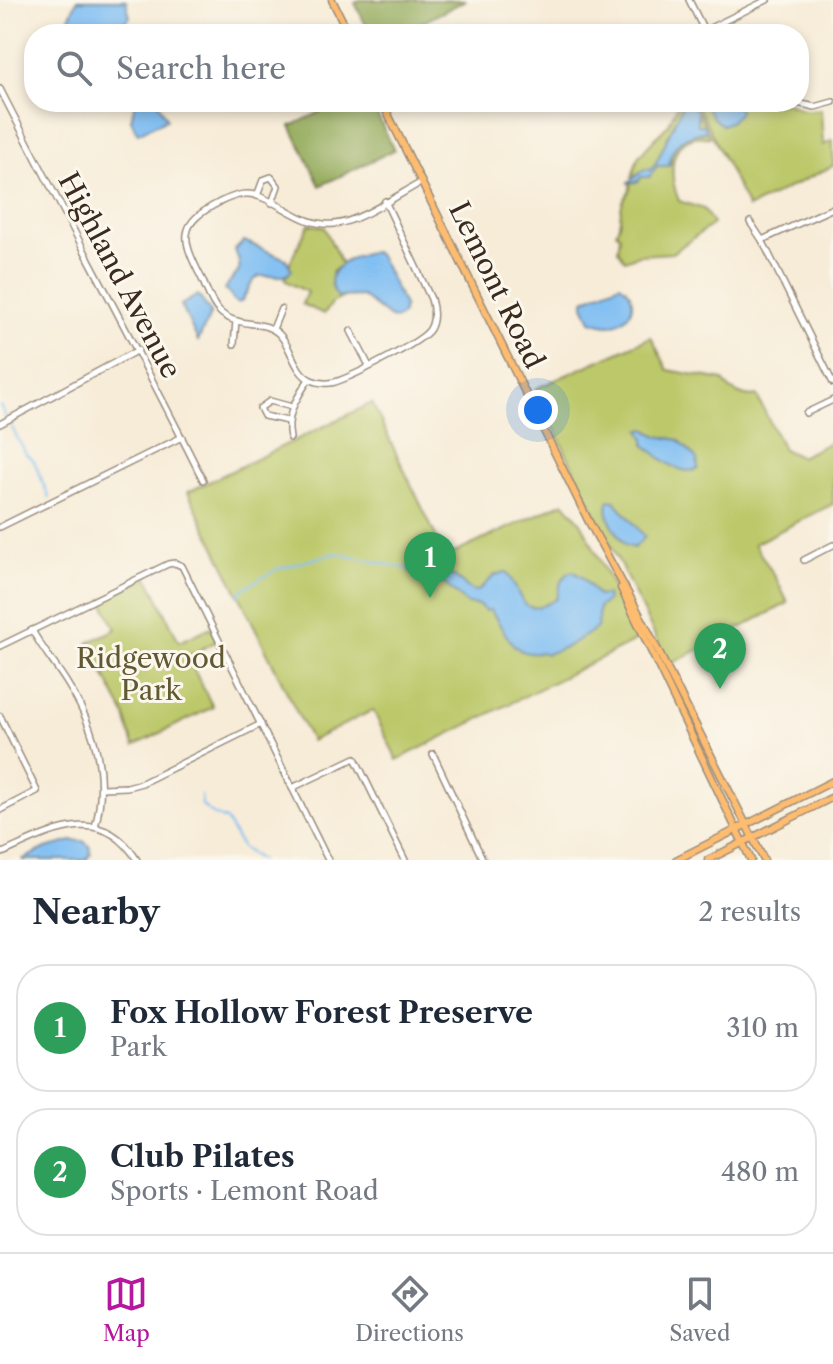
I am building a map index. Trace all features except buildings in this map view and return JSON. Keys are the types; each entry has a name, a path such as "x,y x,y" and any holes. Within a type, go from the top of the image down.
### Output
{"main road":[{"path":"332,0 344,24"},
{"name":"Lemont Road","path":"387,112 615,574 639,631 751,860"},
{"name":"Lemont Road","path":"615,574 644,623 764,860"},
{"path":"676,860 833,781"},
{"path":"708,860 833,797"}],"street":[{"path":"689,0 701,24"},
{"path":"720,24 767,0"},
{"name":"Highland Avenue","path":"0,89 203,480"},
{"path":"809,106 833,102"},
{"path":"257,196 263,180 271,177 278,186 272,203"},
{"path":"385,201 430,296 434,314 431,327 417,342 329,383 309,379 299,369 283,338 273,329 223,315 186,245 187,229 199,213 240,194 257,196 309,221 328,225 353,220 385,201 422,182"},
{"path":"762,240 833,208"},
{"path":"750,222 762,240 833,383"},
{"path":"273,329 281,309"},
{"path":"234,344 236,321"},
{"path":"351,331 369,366"},
{"path":"0,424 138,350"},
{"path":"823,364 831,361"},
{"path":"290,438 288,421 292,407 309,379"},
{"path":"806,413 833,400"},
{"path":"288,421 264,416 260,408 270,401 292,407"},
{"path":"0,527 182,437"},
{"path":"804,560 833,545"},
{"path":"0,646 168,564 179,564 185,569 328,860"},
{"path":"32,630 68,685 97,751 102,788 95,827"},
{"path":"0,716 37,791 0,810"},
{"path":"102,788 142,783 261,724"},
{"path":"433,754 483,860"},
{"path":"292,788 355,758 405,860"},
{"path":"0,854 61,828 76,825 95,827 120,840 137,860"}],"green space":[{"path":"360,0 466,0 419,24 365,24 355,3"},
{"path":"821,110 823,145 833,140 833,166 748,208 701,112"},
{"path":"320,112 376,112 394,150 320,186 291,126"},
{"path":"674,112 679,112 656,163 650,171 632,177 638,157 668,125"},
{"path":"696,112 710,137 694,137 678,149 674,156 674,184 679,201 704,209 713,224 672,253 638,255 625,260 618,250 620,236 616,232 630,183 639,181 641,177 649,177 656,166 670,164 673,150 680,141 704,133 702,126 698,125"},
{"path":"309,224 324,227 342,265 332,272 338,297 342,298 333,302 324,314 302,304 307,292 286,281 285,276 289,274 290,262"},
{"path":"651,337 668,370 723,380 738,393 757,396 783,449 800,457 833,441 833,504 754,544 788,603 669,665 535,389"},
{"path":"372,403 446,557 564,502 581,522 639,639 397,760 373,710 311,741 188,492"},
{"name":"Ridgewood Park","path":"148,577 179,642 211,627 217,641 190,655 194,670 213,707 134,746 124,713 88,643 116,629 102,600"}],"water":[{"path":"77,0 126,0 130,17 122,24 66,24"},
{"path":"133,112 163,112 167,119 138,133 131,120"},
{"path":"679,112 697,112 698,125 704,125 707,131 680,141 669,166 657,166 649,177 627,183 656,163"},
{"path":"709,112 740,112 722,125"},
{"path":"244,241 286,259 292,270 285,276 259,276 241,302 236,303 225,289 238,272 235,250"},
{"path":"374,252 380,257 404,306 402,315 396,319 390,318 362,296 338,297 332,288 331,280 340,266 356,256"},
{"path":"620,284 631,295 629,314 610,325 591,321 584,300"},
{"path":"198,295 211,313 198,341 181,305"},
{"path":"645,429 658,436 679,440 697,459 698,469 684,470 663,460 645,445 640,430"},
{"path":"609,500 615,501 645,537 634,548 625,545 611,523 607,511"},
{"path":"423,564 453,576 471,590 478,591 495,575 506,572 524,602 535,608 556,599 562,580 572,571 582,577 598,596 606,595 607,601 599,607 597,628 566,647 546,654 531,653 522,651 510,641 490,610 467,604 446,585 424,574 411,573 408,569"},
{"path":"83,841 90,846 91,854 86,860 22,860 46,848"}],"waterway":[{"path":"0,406 6,417"},
{"path":"10,424 26,454 34,461 49,498"},
{"path":"238,596 244,588 277,569 335,553 408,569"},
{"path":"201,794 202,805 226,820 242,848 260,860"}],"place":[{"name":"Fox Hollow Forest Preserve","path":"430,598"},
{"name":"Club Pilates","path":"720,689"}]}
